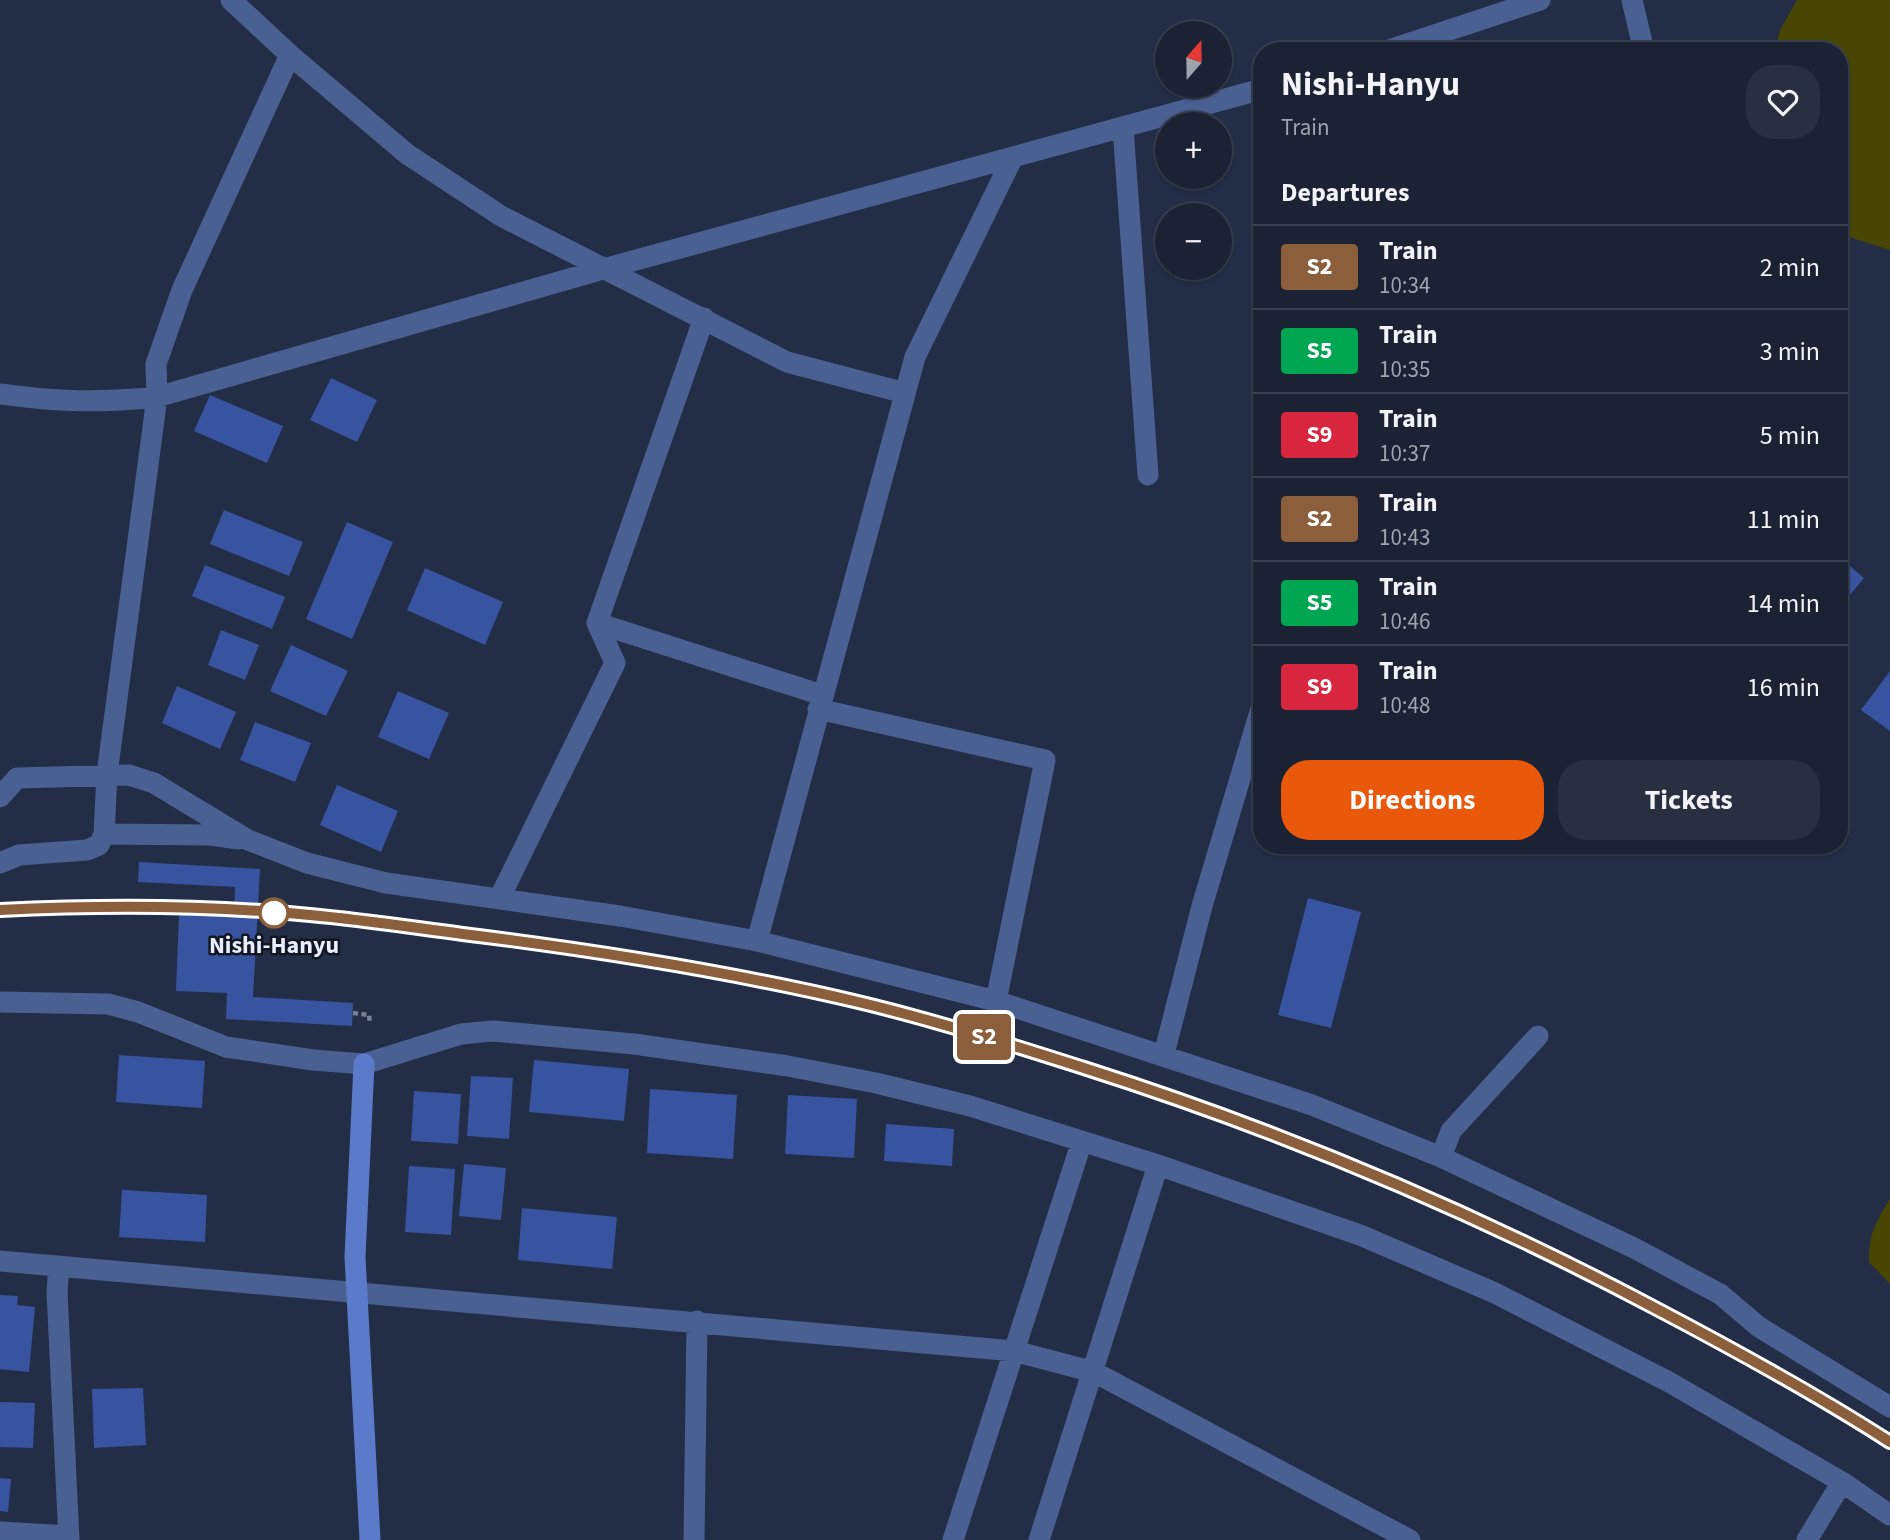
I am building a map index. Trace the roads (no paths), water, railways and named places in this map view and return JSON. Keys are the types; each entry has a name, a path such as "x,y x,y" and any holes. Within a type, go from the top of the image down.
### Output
{"street":[{"path":"231,0 290,55 408,154 501,216 788,362 905,393"},
{"path":"1413,42 1539,0"},
{"path":"1632,0 1641,42"},
{"path":"0,863 19,855 87,850 99,845 104,834 107,774 157,397 156,364 182,289 290,55"},
{"path":"0,394 61,402 101,403 157,397 607,268 1253,92"},
{"path":"1123,128 1148,475"},
{"path":"757,941 915,357 1012,159"},
{"path":"500,897 615,663 597,623 704,318"},
{"path":"597,623 820,702 1045,760 996,1001"},
{"path":"1164,1054 1202,906 1253,735"},
{"path":"0,796 17,778 129,775 154,783 248,840 307,863 386,883 500,897 757,941 996,1001 1164,1054 1312,1105 1441,1157 1634,1248 1720,1294 1759,1327 1890,1408"},
{"path":"104,834 210,835 248,840"},
{"path":"0,1002 108,1004 138,1012 226,1048 364,1064 461,1034 493,1031 634,1044 788,1066 876,1083 970,1106 1158,1165 1360,1235 1495,1293 1669,1382 1842,1482 1890,1515"},
{"path":"1441,1157 1451,1131 1538,1036"},
{"path":"364,1064 355,1257 370,1540"},
{"path":"953,1540 1082,1141"},
{"path":"1038,1540 1158,1165"},
{"path":"0,1261 1014,1351 1094,1371 1399,1537"},
{"path":"0,1532 69,1538 57,1292 59,1266"},
{"path":"694,1540 697,1321"},
{"path":"1807,1540 1842,1482"}],"railway":[{"path":"0,910 77,907 194,908 355,920 672,964 809,991 941,1024 1189,1103 1397,1184 1600,1277 1699,1329 1890,1442"}],"train":[{"name":"S2","path":"0,910 175,907 309,915 558,946 669,963 859,1002 1029,1050 1174,1097 1308,1146 1450,1206 1564,1260 1707,1335 1840,1410 1890,1442"}],"place":[{"name":"Nishi-Hanyu","path":"274,913"}]}
